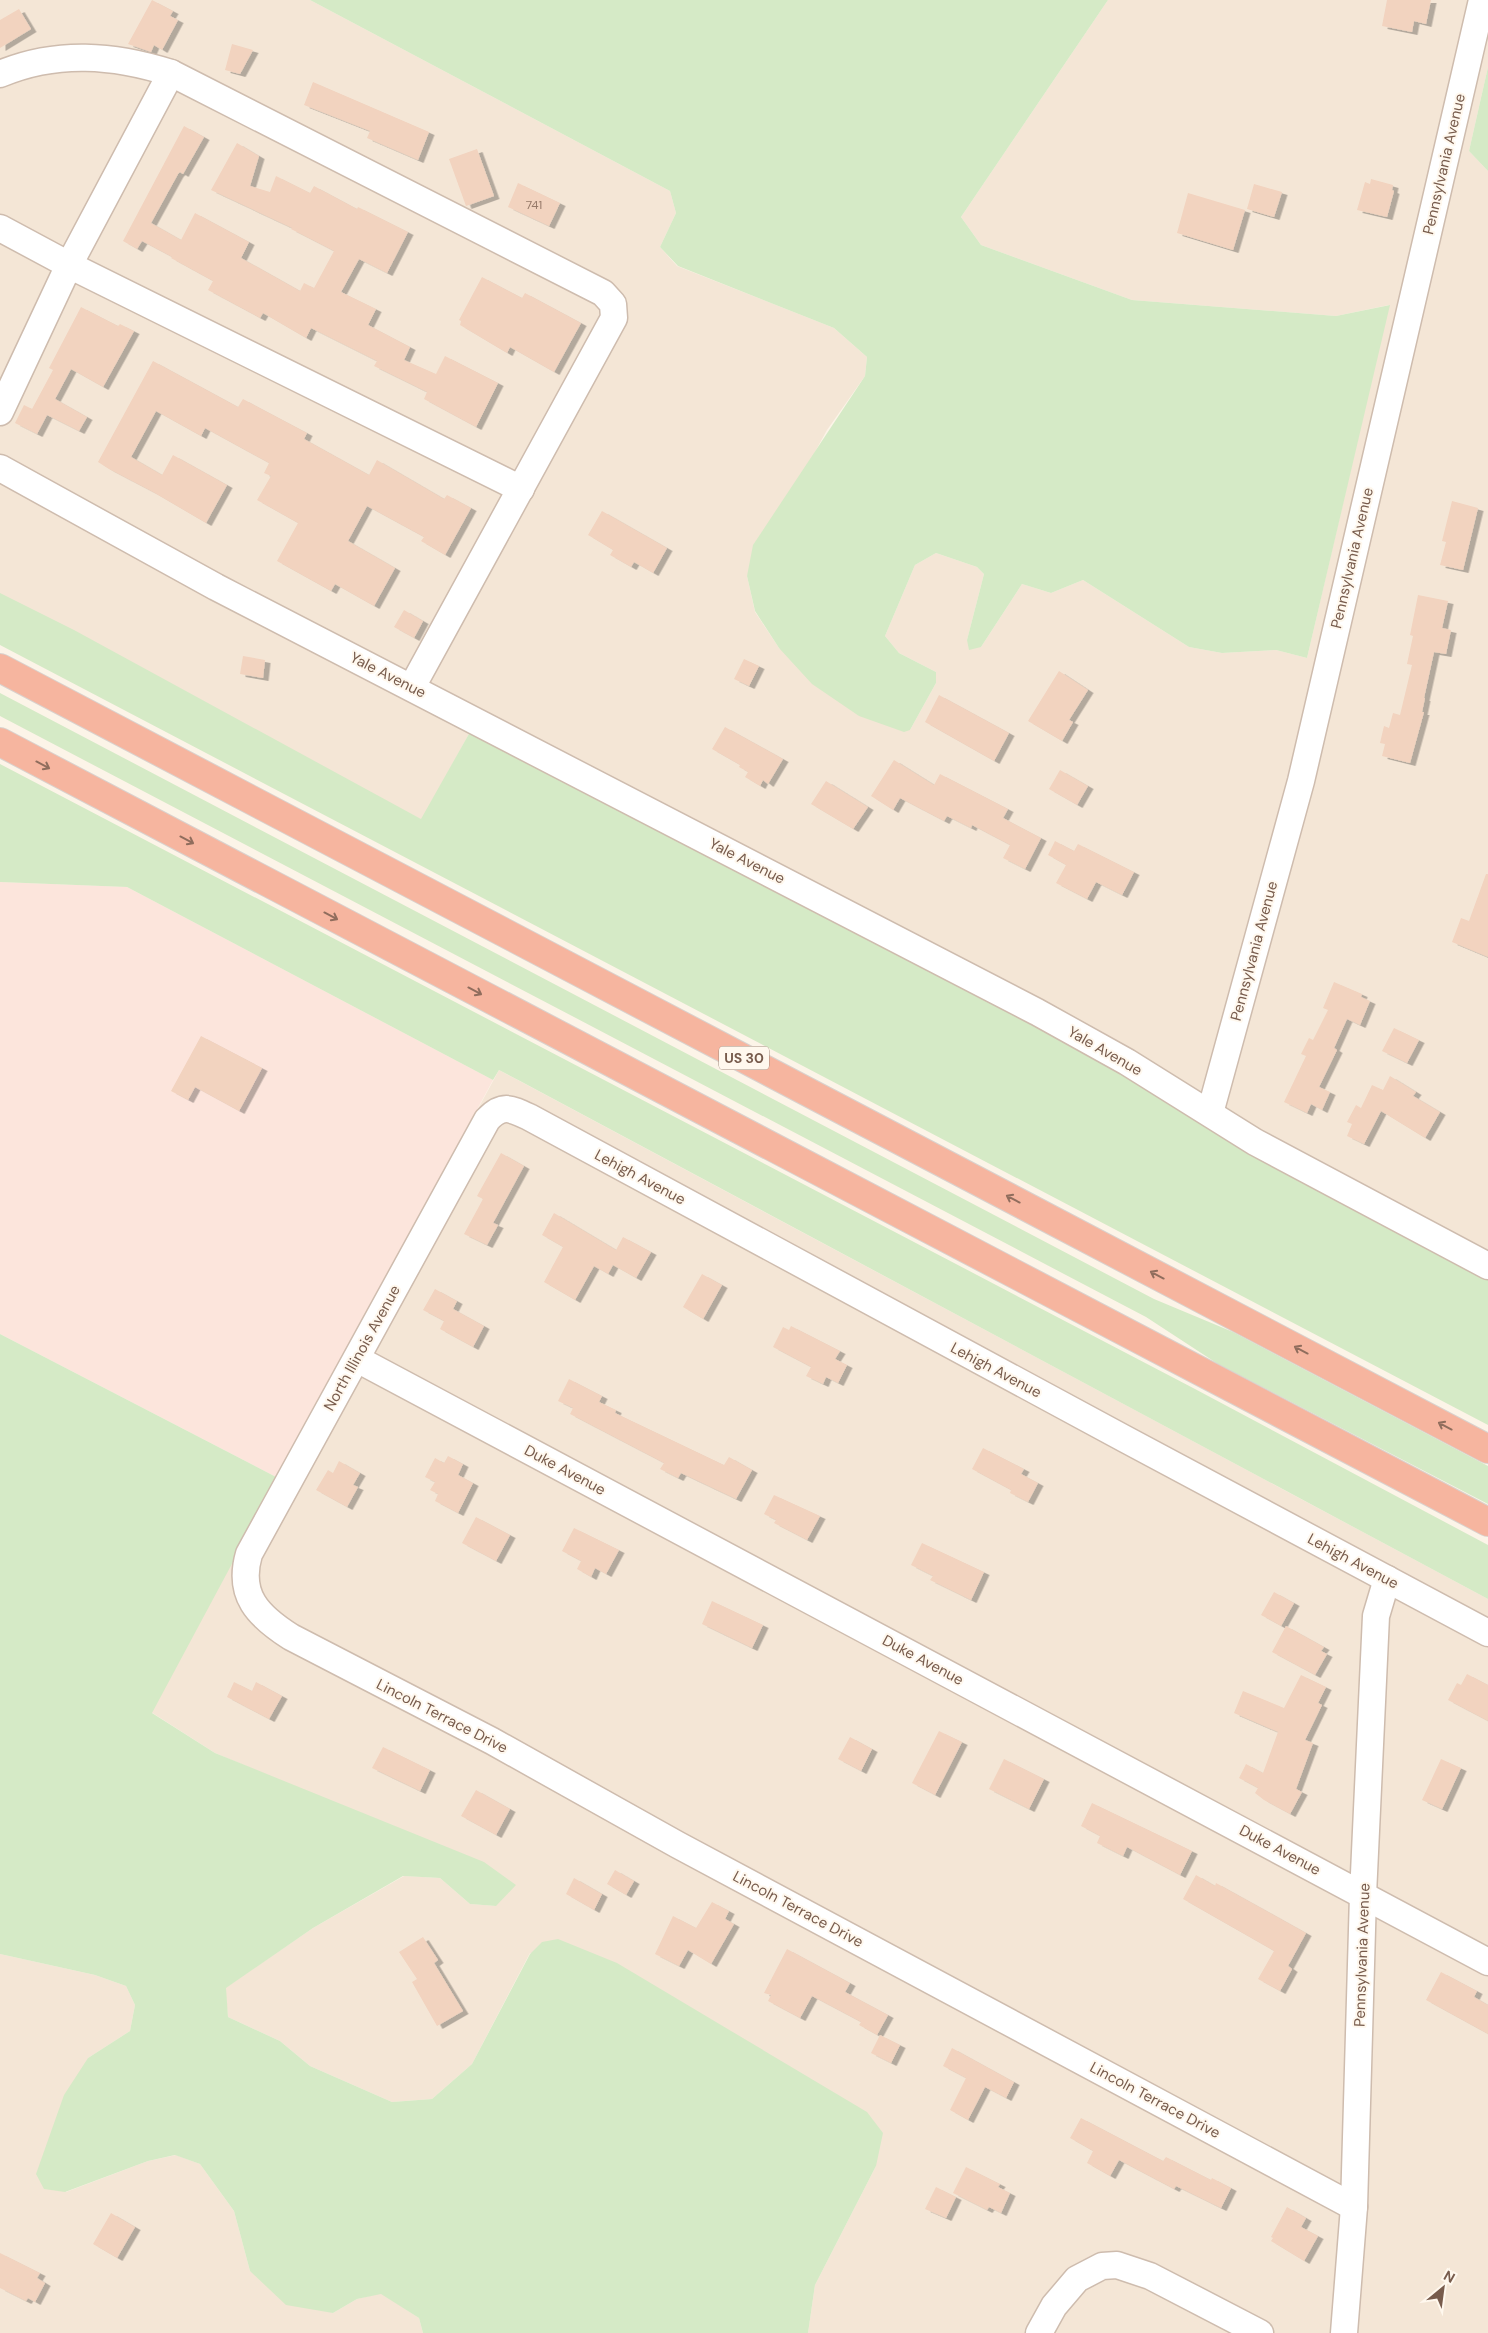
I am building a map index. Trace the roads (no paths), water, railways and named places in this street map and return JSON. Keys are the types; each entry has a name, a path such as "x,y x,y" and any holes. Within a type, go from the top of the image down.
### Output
{"highway":[{"name":"US 30","path":"0,668 1488,1449"},
{"path":"0,742 1488,1522"}],"street":[{"name":"Pennsylvania Avenue","path":"1210,1113 1303,772 1482,0"},
{"path":"0,74 20,66 84,56 144,64 171,73 603,293 613,304 614,318 412,687"},
{"path":"0,412 69,265 171,73"},
{"path":"0,228 69,265 521,489"},
{"name":"Yale Avenue","path":"0,468 216,587 1037,1012 1127,1062 1255,1142 1488,1266"},
{"name":"North Illinois Avenue","path":"251,1599 245,1582 245,1568 249,1554 487,1120 495,1111 504,1108"},
{"name":"Lehigh Avenue","path":"504,1108 516,1110 1488,1633"},
{"name":"Duke Avenue","path":"357,1359 1488,1962"},
{"name":"Pennsylvania Avenue","path":"1344,2333 1354,2207 1364,1895 1376,1616 1387,1579"},
{"name":"Lincoln Terrace Drive","path":"251,1599 262,1615 291,1637 492,1741 678,1844 1354,2207"},
{"path":"1039,2333 1054,2306 1077,2279 1102,2266 1117,2265 1150,2276 1260,2333"}]}
